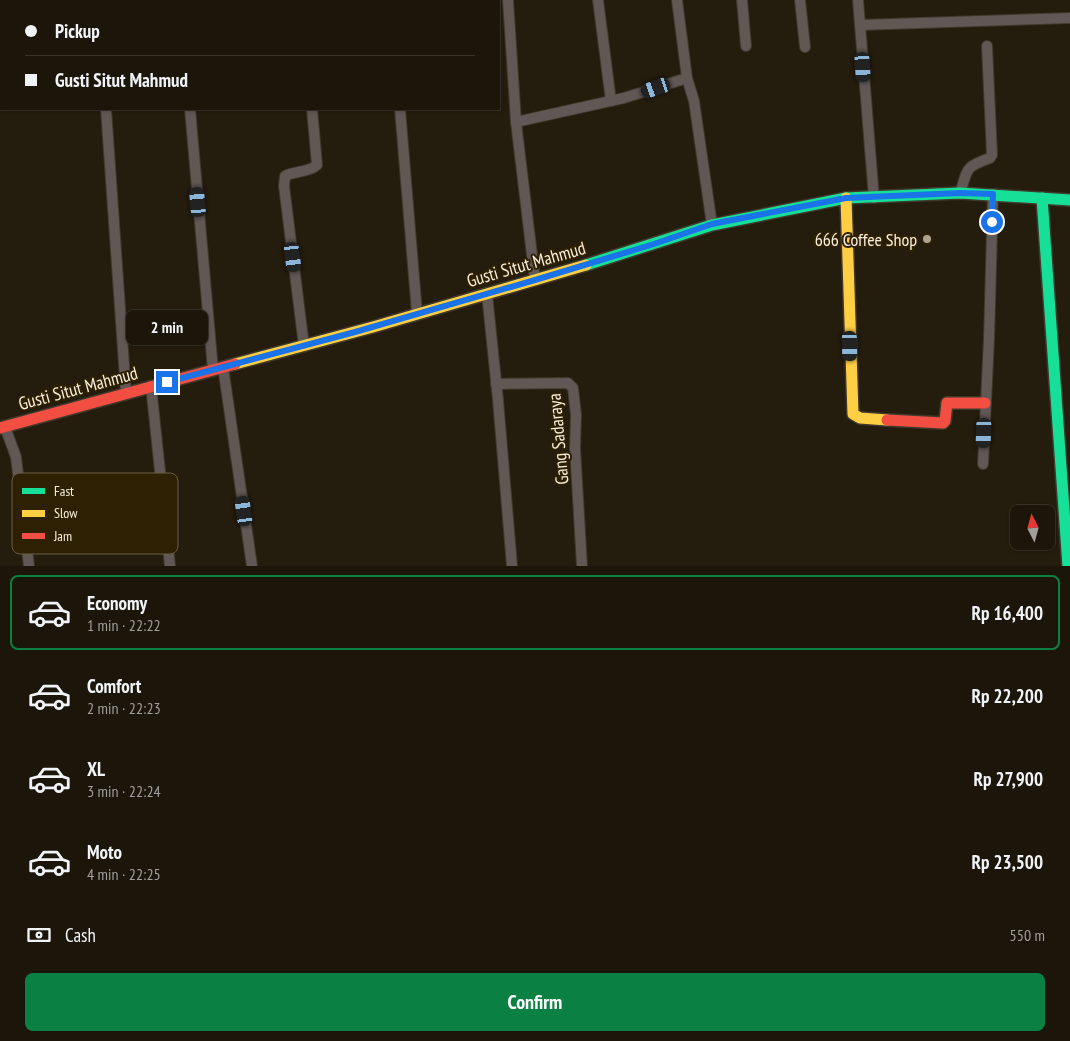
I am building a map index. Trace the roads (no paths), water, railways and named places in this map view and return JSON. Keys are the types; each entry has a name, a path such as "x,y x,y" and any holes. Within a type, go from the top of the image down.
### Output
{"main road":[{"name":"Gusti Situt Mahmud","path":"2,427 304,346 487,294 654,244 712,224 846,198 960,193 1070,200"},
{"path":"846,198 853,414 860,418 943,423 945,421 947,403 985,403"},
{"path":"1042,198 1068,534 1068,566"}],"street":[{"path":"508,0 516,122 535,280"},
{"path":"598,0 611,101"},
{"path":"677,0 687,78 694,101 712,224"},
{"path":"742,0 746,46"},
{"path":"800,0 805,47"},
{"path":"858,0 874,198"},
{"path":"860,25 1070,18"},
{"path":"960,193 967,168 990,158 992,155 987,46"},
{"path":"516,122 611,101 687,78"},
{"path":"106,110 126,393"},
{"path":"190,110 218,368 232,418 252,566"},
{"path":"304,346 284,186 285,176 293,172 314,168 317,165 312,110"},
{"path":"400,110 417,313"},
{"path":"983,464 993,194"},
{"path":"487,294 512,566"},
{"name":"Gang Sadaraya","path":"496,384 568,383 573,388 576,415 575,448 582,566"},
{"path":"151,386 160,473"},
{"path":"2,427 16,456 18,473"}],"place":[{"name":"666 Coffee Shop","path":"927,239"}]}
